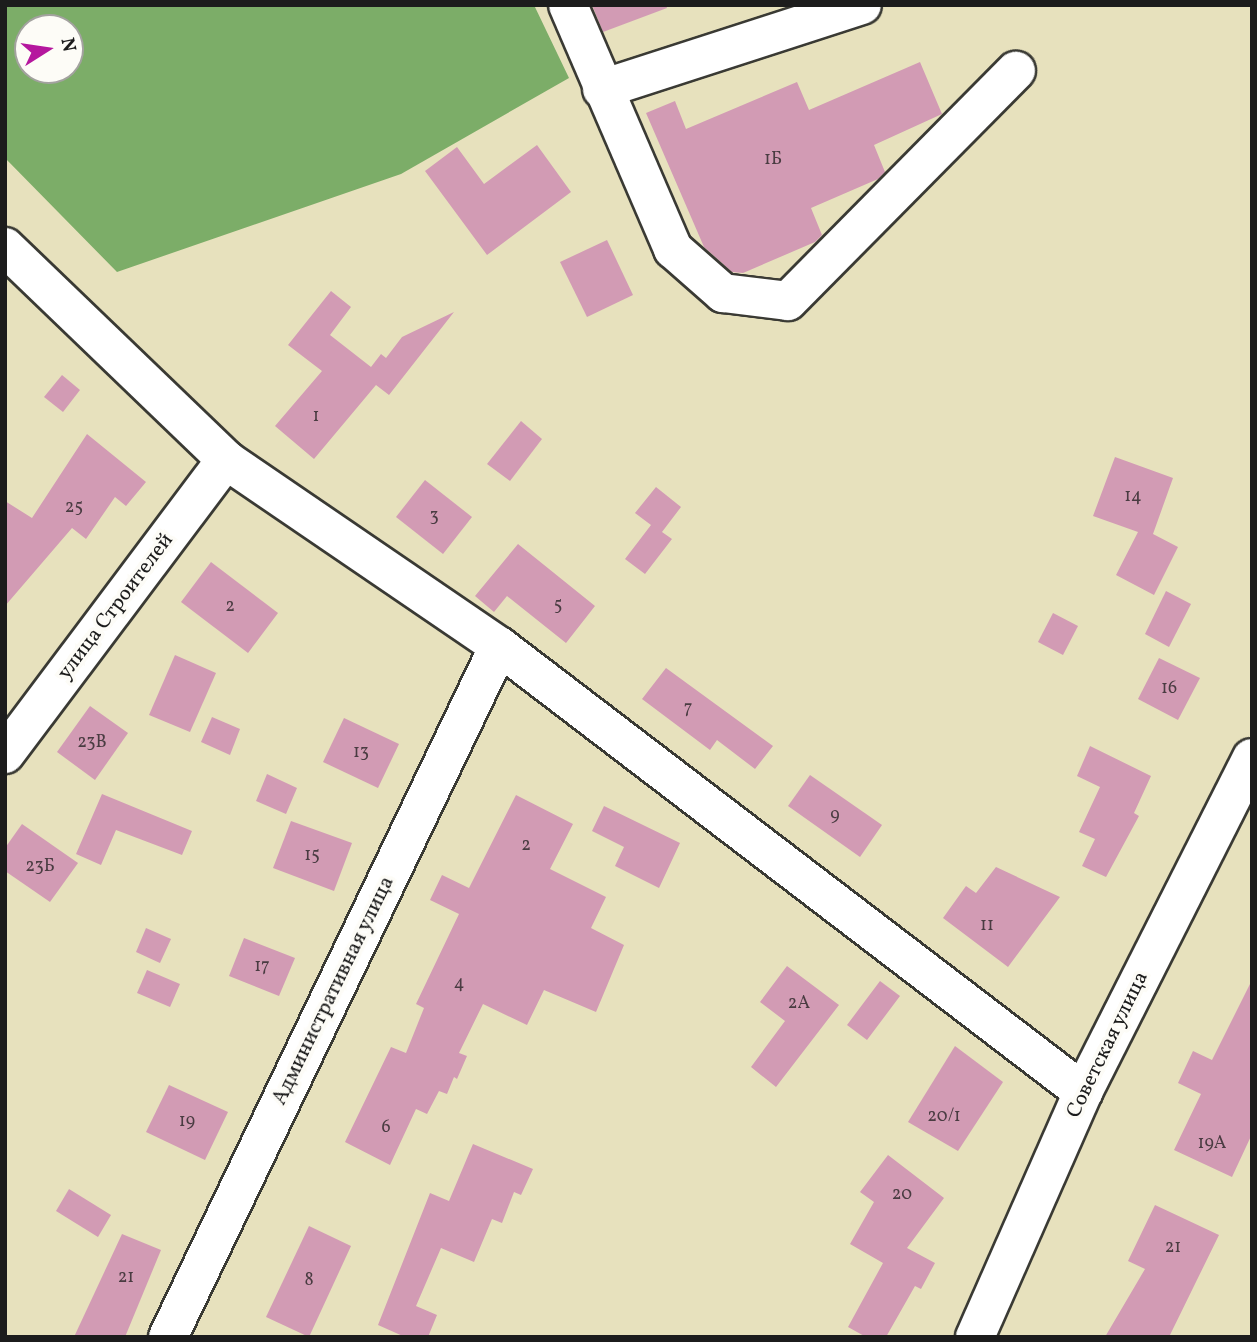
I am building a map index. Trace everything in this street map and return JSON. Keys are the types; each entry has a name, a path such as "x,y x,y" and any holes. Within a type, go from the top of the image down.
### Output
{"street":[{"path":"568,5 673,249 723,293 788,301 1016,71"},
{"path":"602,89 862,5"},
{"path":"5,247 226,460 499,646 1083,1092"},
{"name":"улица Строителей","path":"5,754 226,460"},
{"name":"Административная улица","path":"168,1337 499,646"},
{"name":"Советская улица","path":"975,1337 1083,1092 1252,758"}],"green space":[{"path":"5,5 534,5 569,78 401,174 117,272 5,158"}],"building":[{"path":"592,5 666,5 667,8 603,32"},
{"path":"920,62 942,114 874,145 885,172 878,179 811,208 822,235 815,242 743,273 732,272 704,247 646,113 675,101 686,129 797,82 809,110"},
{"path":"537,145 571,192 487,255 425,171 457,147 484,184"},
{"path":"607,240 633,295 587,317 560,262"},
{"path":"331,291 351,307 330,335 371,367 381,354 386,358 402,337 454,312 389,395 376,385 314,459 275,426 322,371 288,345"},
{"path":"62,375 80,390 63,412 44,397"},
{"path":"521,421 542,439 510,481 487,464"},
{"path":"87,434 146,482 126,506 115,497 86,539 72,528 5,606 5,501 32,518"},
{"path":"1115,457 1173,478 1153,534 1178,547 1154,595 1116,575 1138,532 1093,516"},
{"path":"425,480 472,517 443,554 396,517"},
{"path":"656,487 681,507 662,532 672,539 645,574 625,559 651,525 635,513"},
{"path":"518,544 595,606 566,643 507,596 494,612 475,596"},
{"path":"211,562 278,613 248,653 181,602"},
{"path":"1166,591 1191,604 1169,647 1145,634"},
{"path":"1053,613 1078,626 1063,655 1038,642"},
{"path":"175,655 216,673 190,732 149,715"},
{"path":"1159,658 1200,678 1178,720 1138,699"},
{"path":"666,668 773,746 755,769 717,740 710,750 642,699"},
{"path":"90,706 128,733 95,780 57,752"},
{"path":"212,717 240,729 230,755 201,742"},
{"path":"344,718 399,744 378,788 323,762"},
{"path":"1090,746 1151,776 1134,813 1139,816 1106,877 1082,866 1095,839 1079,832 1100,787 1077,776"},
{"path":"267,774 297,788 286,814 256,801"},
{"path":"810,775 882,825 860,857 788,806"},
{"path":"102,794 192,831 182,855 116,830 101,865 76,854"},
{"path":"516,795 573,824 550,869 606,897 591,928 624,945 596,1012 544,990 527,1025 483,1004 459,1053 467,1056 457,1079 454,1077 447,1094 439,1091 427,1114 416,1109 390,1165 345,1142 391,1047 406,1053 424,1008 416,1004 459,914 430,900 442,875 469,888"},
{"path":"604,806 680,843 659,888 615,866 624,847 592,831"},
{"path":"291,821 352,843 334,891 273,868"},
{"path":"22,824 78,863 50,902 5,871 5,848"},
{"path":"996,867 1060,897 1008,967 943,918 966,886 976,893"},
{"path":"146,928 171,939 160,963 136,952"},
{"path":"244,938 295,958 279,996 229,976"},
{"path":"787,966 839,1005 776,1087 751,1067 785,1021 760,1002"},
{"path":"147,970 180,984 170,1007 137,993"},
{"path":"1252,980 1252,1134 1232,1177 1174,1150 1201,1094 1178,1083 1193,1051 1212,1060"},
{"path":"880,981 900,996 867,1040 847,1025"},
{"path":"955,1046 1003,1082 958,1151 908,1122"},
{"path":"169,1085 228,1112 205,1160 146,1132"},
{"path":"473,1144 533,1169 521,1195 514,1192 502,1223 492,1219 474,1262 441,1248 416,1306 437,1315 428,1337 405,1337 378,1325 430,1193 449,1201"},
{"path":"888,1155 944,1198 907,1248 935,1263 921,1289 915,1286 886,1337 866,1337 848,1327 883,1263 850,1244 874,1202 860,1192"},
{"path":"69,1189 111,1215 98,1237 56,1211"},
{"path":"1155,1205 1219,1235 1169,1337 1105,1337 1145,1269 1128,1261"},
{"path":"309,1226 351,1246 309,1337 266,1317"},
{"path":"122,1234 161,1250 125,1337 74,1337"}]}
